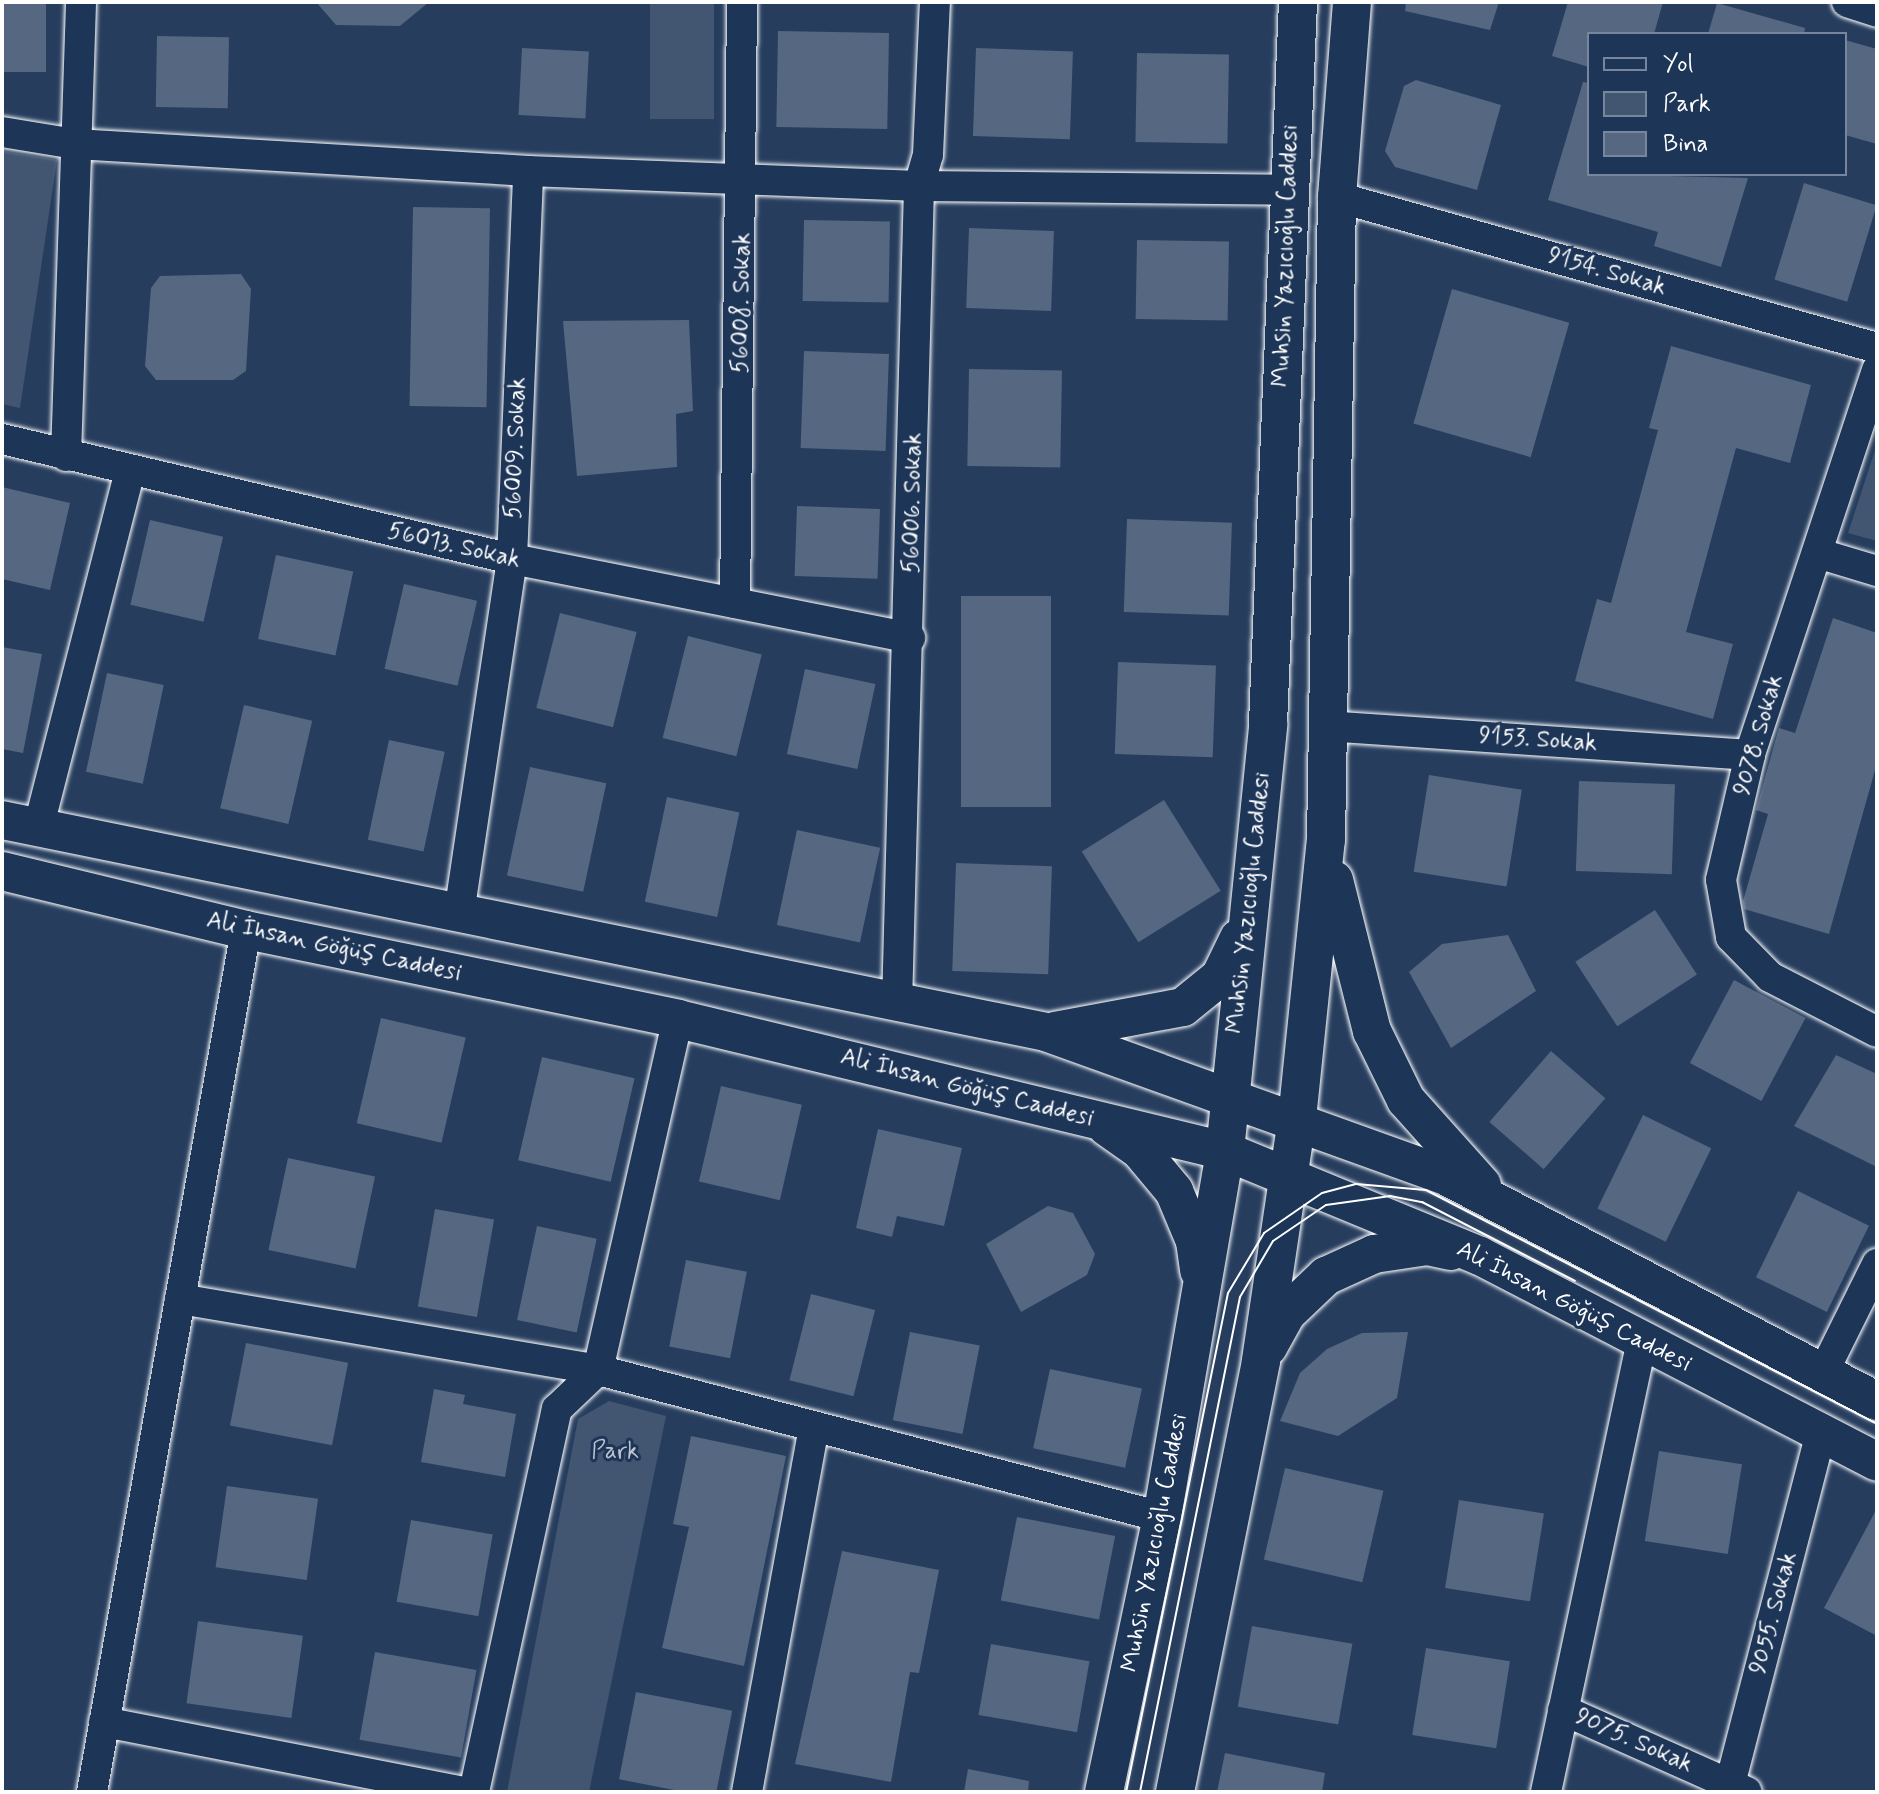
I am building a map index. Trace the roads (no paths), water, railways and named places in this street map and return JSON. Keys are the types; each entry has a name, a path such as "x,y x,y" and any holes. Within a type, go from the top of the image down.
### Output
{"main road":[{"name":"Muhsin Yazıcıoğlu Caddesi","path":"1104,1792 1162,1517 1225,1151 1268,724 1298,2"},
{"name":"Muhsin Yazıcıoğlu Caddesi","path":"1175,1792 1261,1360 1297,1119 1326,840 1337,197 1352,2"},
{"path":"2,820 897,1005 1046,1032 1297,1119 1500,1204 1877,1401"},
{"path":"1326,840 1372,1031 1406,1100 1500,1204"},
{"name":"Ali İhsan Göğüş Caddesi","path":"2,871 246,930 678,1019 1225,1151 1480,1256 1877,1462"},
{"path":"1046,1032 1183,1007 1220,977 1248,917"},
{"path":"1095,1119 1139,1149 1174,1191 1195,1241 1202,1296"},
{"path":"1261,1360 1287,1313 1326,1276 1374,1254 1427,1246 1480,1256"}],"street":[{"path":"66,456 81,2"},
{"name":"56008. Sokak","path":"735,603 744,178 742,2"},
{"name":"56006. Sokak","path":"897,1005 910,638 919,186 928,155 935,2"},
{"path":"1847,2 1877,12"},
{"path":"2,132 75,144 528,171 919,186 1288,190"},
{"name":"56009. Sokak","path":"459,914 512,559 528,171"},
{"name":"9154. Sokak","path":"1337,197 1877,348"},
{"name":"9078. Sokak","path":"1877,370 1750,755 1721,880 1731,937 1770,977 1877,1032"},
{"name":"56013. Sokak","path":"2,439 512,559 910,638"},
{"path":"38,829 130,470"},
{"path":"1817,553 1877,571"},
{"name":"9153. Sokak","path":"1326,726 1750,755"},
{"path":"92,1792 246,930"},
{"path":"474,1792 557,1409 598,1370 678,1019"},
{"path":"1823,1373 1877,1264"},
{"path":"180,1299 598,1370 1162,1517"},
{"path":"1546,1792 1642,1341"},
{"path":"747,1792 814,1427"},
{"name":"9055. Sokak","path":"1735,1789 1821,1433"},
{"name":"9075. Sokak","path":"1563,1710 1735,1789"},
{"path":"104,1722 463,1792"}],"tram line":[{"path":"1126,1792 1228,1293 1264,1233 1322,1193 1356,1184 1426,1190 1877,1424"},
{"path":"1140,1792 1240,1297 1273,1241 1326,1205 1390,1196 1422,1202 1575,1281"}],"park label":[{"name":"Park","path":"615,1452"}]}
